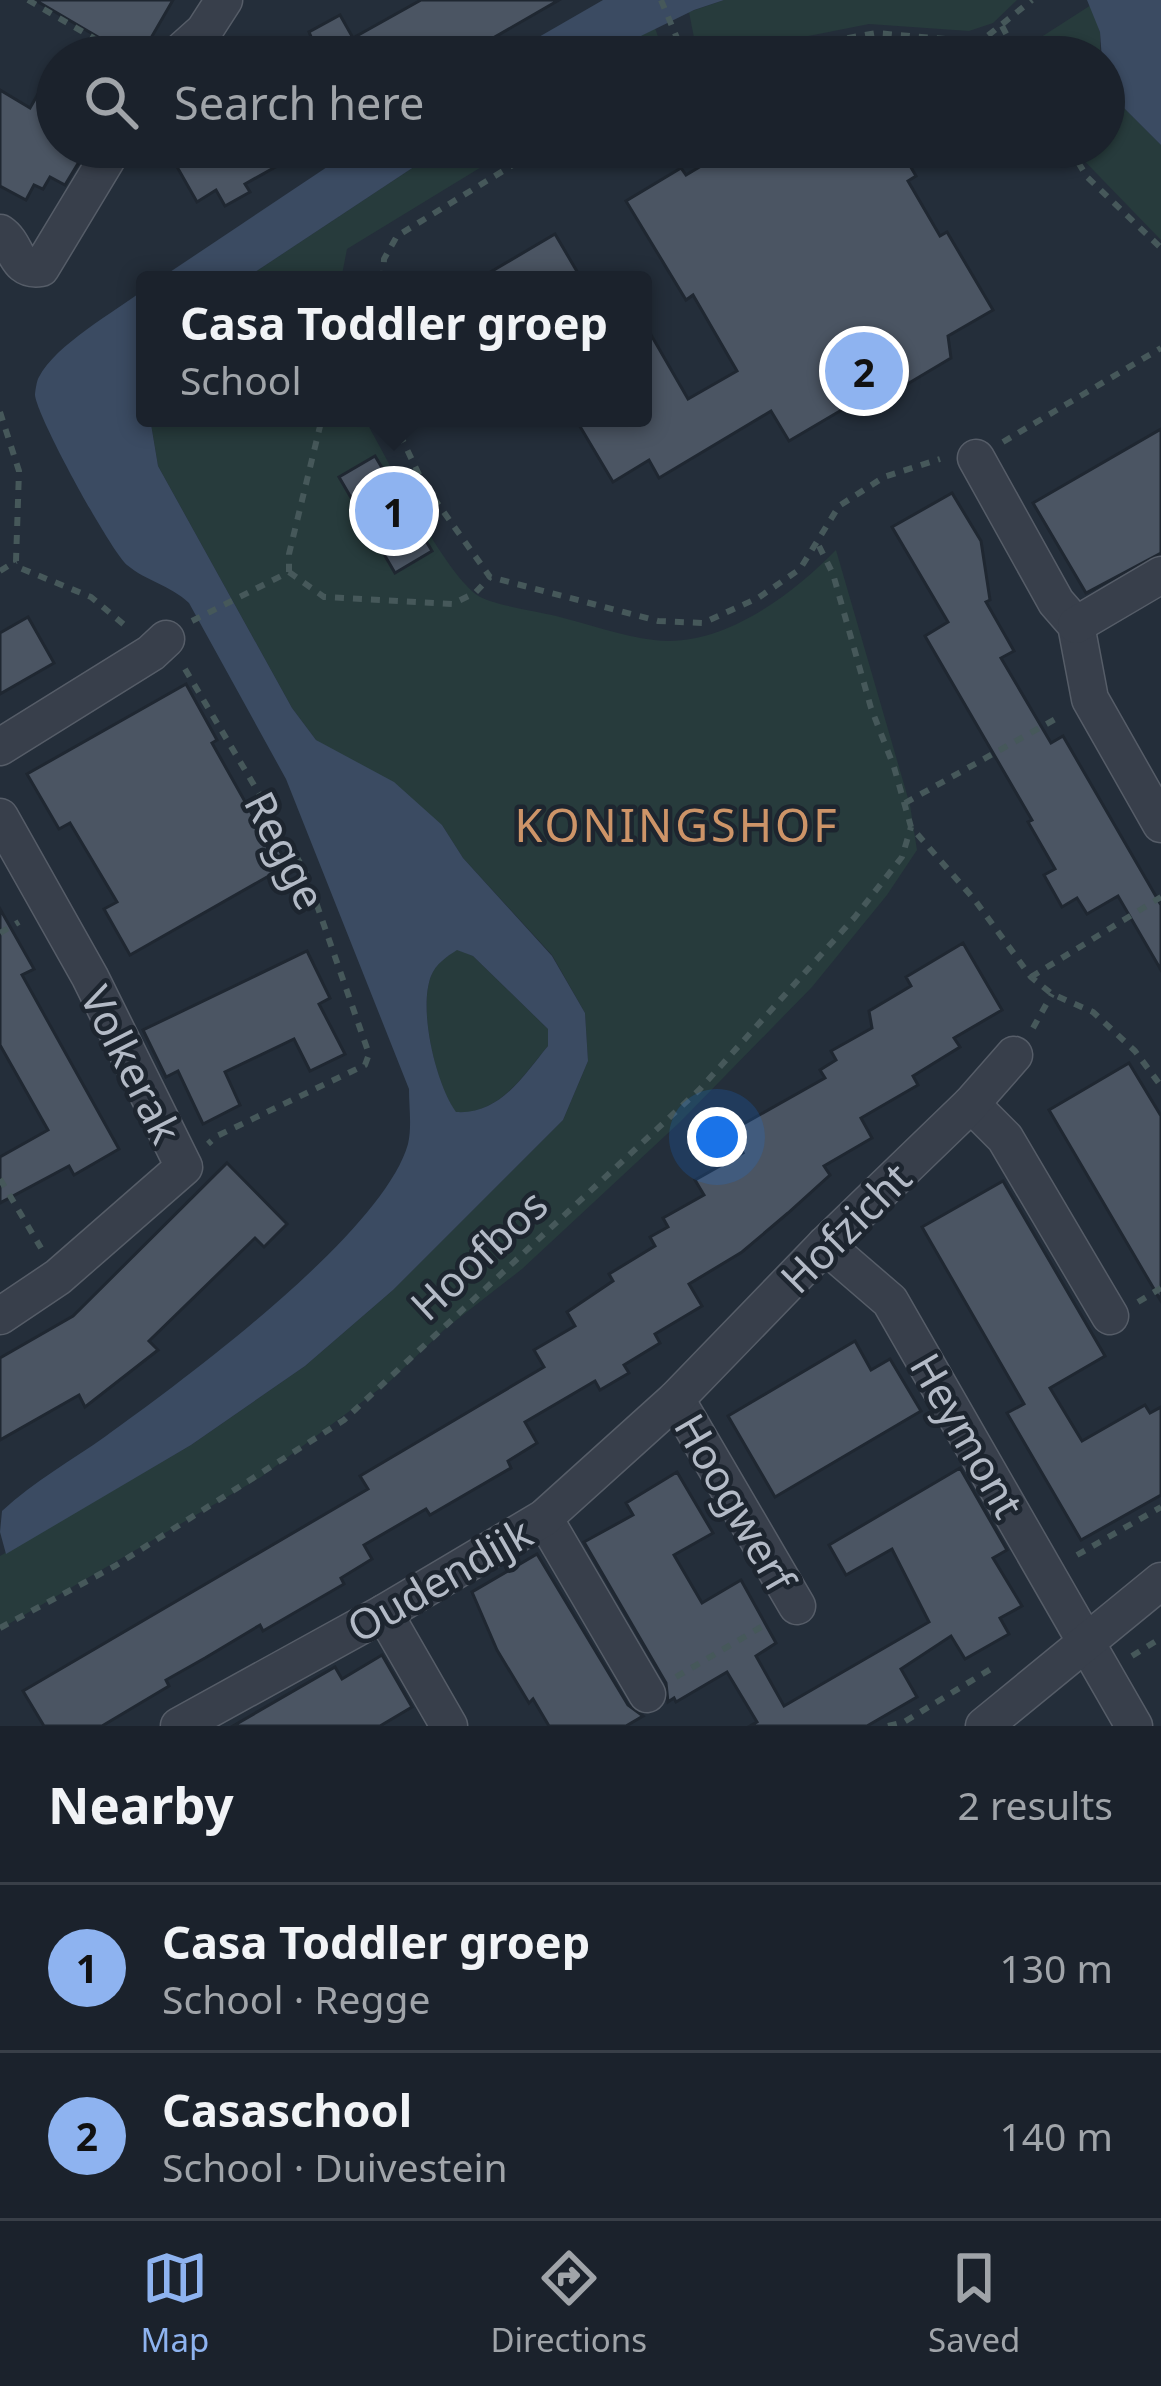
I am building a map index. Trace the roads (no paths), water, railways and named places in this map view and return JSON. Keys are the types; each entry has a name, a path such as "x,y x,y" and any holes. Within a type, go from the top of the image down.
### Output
{"street":[{"path":"199,36 224,0"},
{"path":"0,233 26,268 41,268 101,168"},
{"path":"976,458 1056,602 1076,625 1090,699 1161,824"},
{"path":"1076,625 1161,575"},
{"path":"0,747 168,638"},
{"name":"Volkerak","path":"0,817 90,977 184,1167 58,1277 0,1316"},
{"name":"Hofzicht","path":"676,1399 971,1104 1014,1055"},
{"path":"971,1104 1005,1138 1111,1316"},
{"name":"Heymont","path":"825,1245 890,1301 1134,1726"},
{"name":"Oudendijk","path":"196,1721 544,1518 676,1399"},
{"name":"Hoogwerf","path":"676,1399 797,1606"},
{"path":"544,1518 646,1694"},
{"path":"984,1726 1161,1581"},
{"path":"384,1613 449,1726"}],"water":[{"path":"603,0 724,0 641,36 540,36"},
{"path":"1087,0 1161,0 1161,145 1125,109 1125,36 1100,36"},
{"path":"326,168 412,168 257,271 171,271"},
{"path":"136,295 136,427 152,427 158,466 292,708 316,740 394,782 442,825 463,858 552,956 585,1013 588,1061 563,1120 393,1290 305,1366 191,1445 6,1554 0,1532 2,1511 183,1379 322,1261 391,1180 408,1144 410,1124 409,1089 286,779 189,603 134,570 118,554 48,429 35,395 38,378 72,341","holes":["457,950 473,956 548,1029 548,1046 520,1081 485,1107 456,1112 431,1046 427,1008 433,972"]}],"place":[{"name":"Casaschool","path":"864,371"},
{"name":"Casa Toddler groep","path":"394,511"}],"district":[{"name":"KONINGSHOF","path":"677,824"}]}
